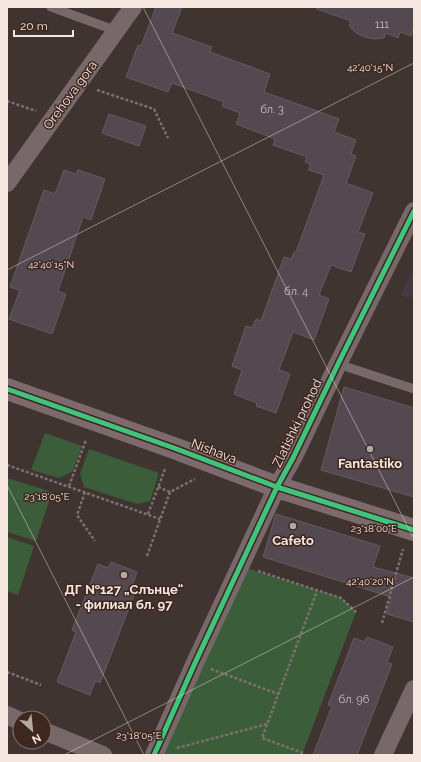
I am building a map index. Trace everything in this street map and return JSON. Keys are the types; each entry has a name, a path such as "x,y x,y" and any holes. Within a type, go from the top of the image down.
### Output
{"street":[{"name":"Orehova gora","path":"7,183 133,7"},
{"name":"Zlatishki prohod","path":"154,755 277,487 293,458 414,211"},
{"name":"Nishava","path":"7,389 174,448 409,539"},
{"path":"383,755 414,689"},
{"path":"52,734 103,755"}],"lane":[{"path":"51,7 117,31"},
{"path":"338,364 414,389"}],"path":[{"path":"78,83 154,109 168,138"},
{"path":"7,101 20,105"},
{"path":"69,486 86,440"},
{"path":"7,465 160,519"},
{"path":"148,514 165,469"},
{"path":"147,556 170,492 195,479"},
{"path":"158,488 170,492"},
{"path":"84,492 77,515 95,541"},
{"path":"382,623 409,539"},
{"path":"240,566 341,598 356,612"},
{"path":"303,753 262,738 317,591"},
{"path":"195,663 278,694"},
{"path":"7,672 41,685"},
{"path":"154,755 267,724"}],"shaded area":[{"path":"414,267 414,299 401,295"}],"green space":[{"path":"45,433 82,446 72,472 59,478 31,470"},
{"path":"89,449 159,473 150,501 137,504 84,487 80,474"},
{"path":"7,478 52,492 36,541 7,532"},
{"path":"7,537 34,546 18,595 7,591"},
{"path":"240,566 341,598 356,612 302,755 154,755"}],"building":[{"path":"156,7 182,7 172,33 212,47 210,52 270,74 264,92 339,119 334,132 356,140 351,154 356,156 346,183 373,193 358,232 365,234 351,272 331,265 319,295 329,299 314,340 293,332 279,370 290,374 276,413 256,406 257,403 234,394 242,370 232,366 246,326 252,328 256,319 261,321 284,257 291,259 294,252 296,252 324,175 309,170 310,164 305,162 307,157 273,145 275,139 236,124 240,113 222,106 224,102 172,83 168,92 126,77 138,45 141,46"},
{"path":"317,7 414,7 414,27 411,36 400,32 398,38 386,33 384,38 374,39 356,33 349,26 351,21 317,9"},
{"path":"109,114 146,126 139,146 102,133"},
{"path":"64,170 76,174 78,170 105,179 91,220 83,217 58,291 66,294 52,334 9,319 20,290 10,287 44,190 55,194"},
{"name":"Fantastiko","path":"344,387 414,408 414,497 321,470"},
{"path":"276,514 380,546 373,567 414,578 414,622 387,614 391,597 263,557"},
{"path":"111,562 137,572 131,588 136,590 100,683 95,681 90,695 57,682 76,632 72,630 98,564 108,568"},
{"path":"367,637 393,647 387,662 392,664 357,755 313,755 332,706 328,705 354,638 365,642"}],"cycle path":[{"path":"154,755 277,487 293,458 414,211"},
{"path":"7,389 174,448 277,487 414,530"}],"place":[{"name":"Fantastiko","path":"370,449"},
{"name":"Cafeto","path":"293,526"},
{"name":"ДГ №127 „Слънце“ - филиал бл. 97","path":"124,575"}]}
